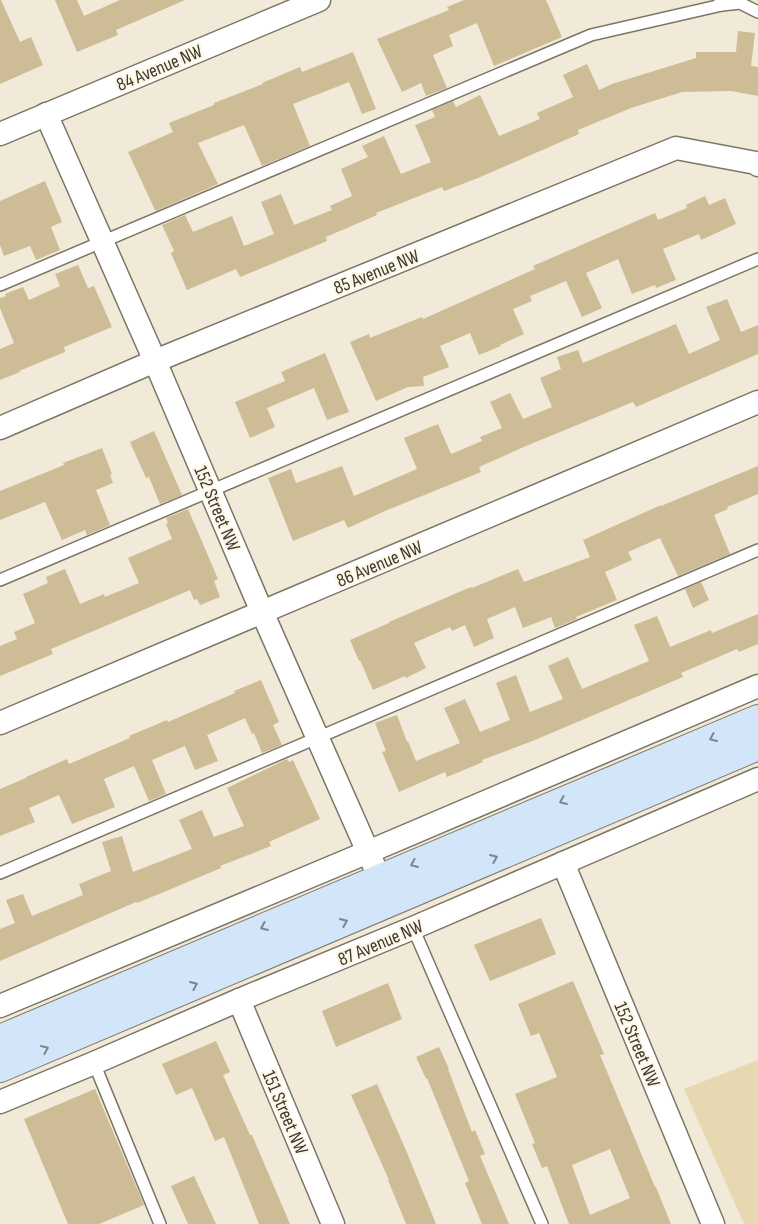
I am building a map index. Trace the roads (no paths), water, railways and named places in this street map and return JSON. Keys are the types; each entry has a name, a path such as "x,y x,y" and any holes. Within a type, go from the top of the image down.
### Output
{"main road":[{"name":"87 Avenue NW","path":"0,1068 758,718"},
{"name":"87 Avenue NW","path":"0,1039 758,746"}],"street":[{"name":"84 Avenue NW","path":"0,134 319,0"},
{"name":"152 Street NW","path":"46,114 385,890"},
{"name":"85 Avenue NW","path":"0,428 155,362 676,148 758,165"},
{"name":"86 Avenue NW","path":"0,723 758,402"},
{"path":"0,1006 758,686"},
{"name":"87 Avenue NW","path":"0,1102 413,928 758,779"},
{"name":"152 Street NW","path":"564,863 713,1224"},
{"name":"151 Street NW","path":"239,1000 334,1224"}],"lane":[{"path":"0,285 590,35 721,2 740,3 758,12"},
{"path":"0,580 758,259"},
{"path":"0,873 758,550"},
{"path":"413,928 542,1224"},
{"path":"94,1063 160,1224"}]}
